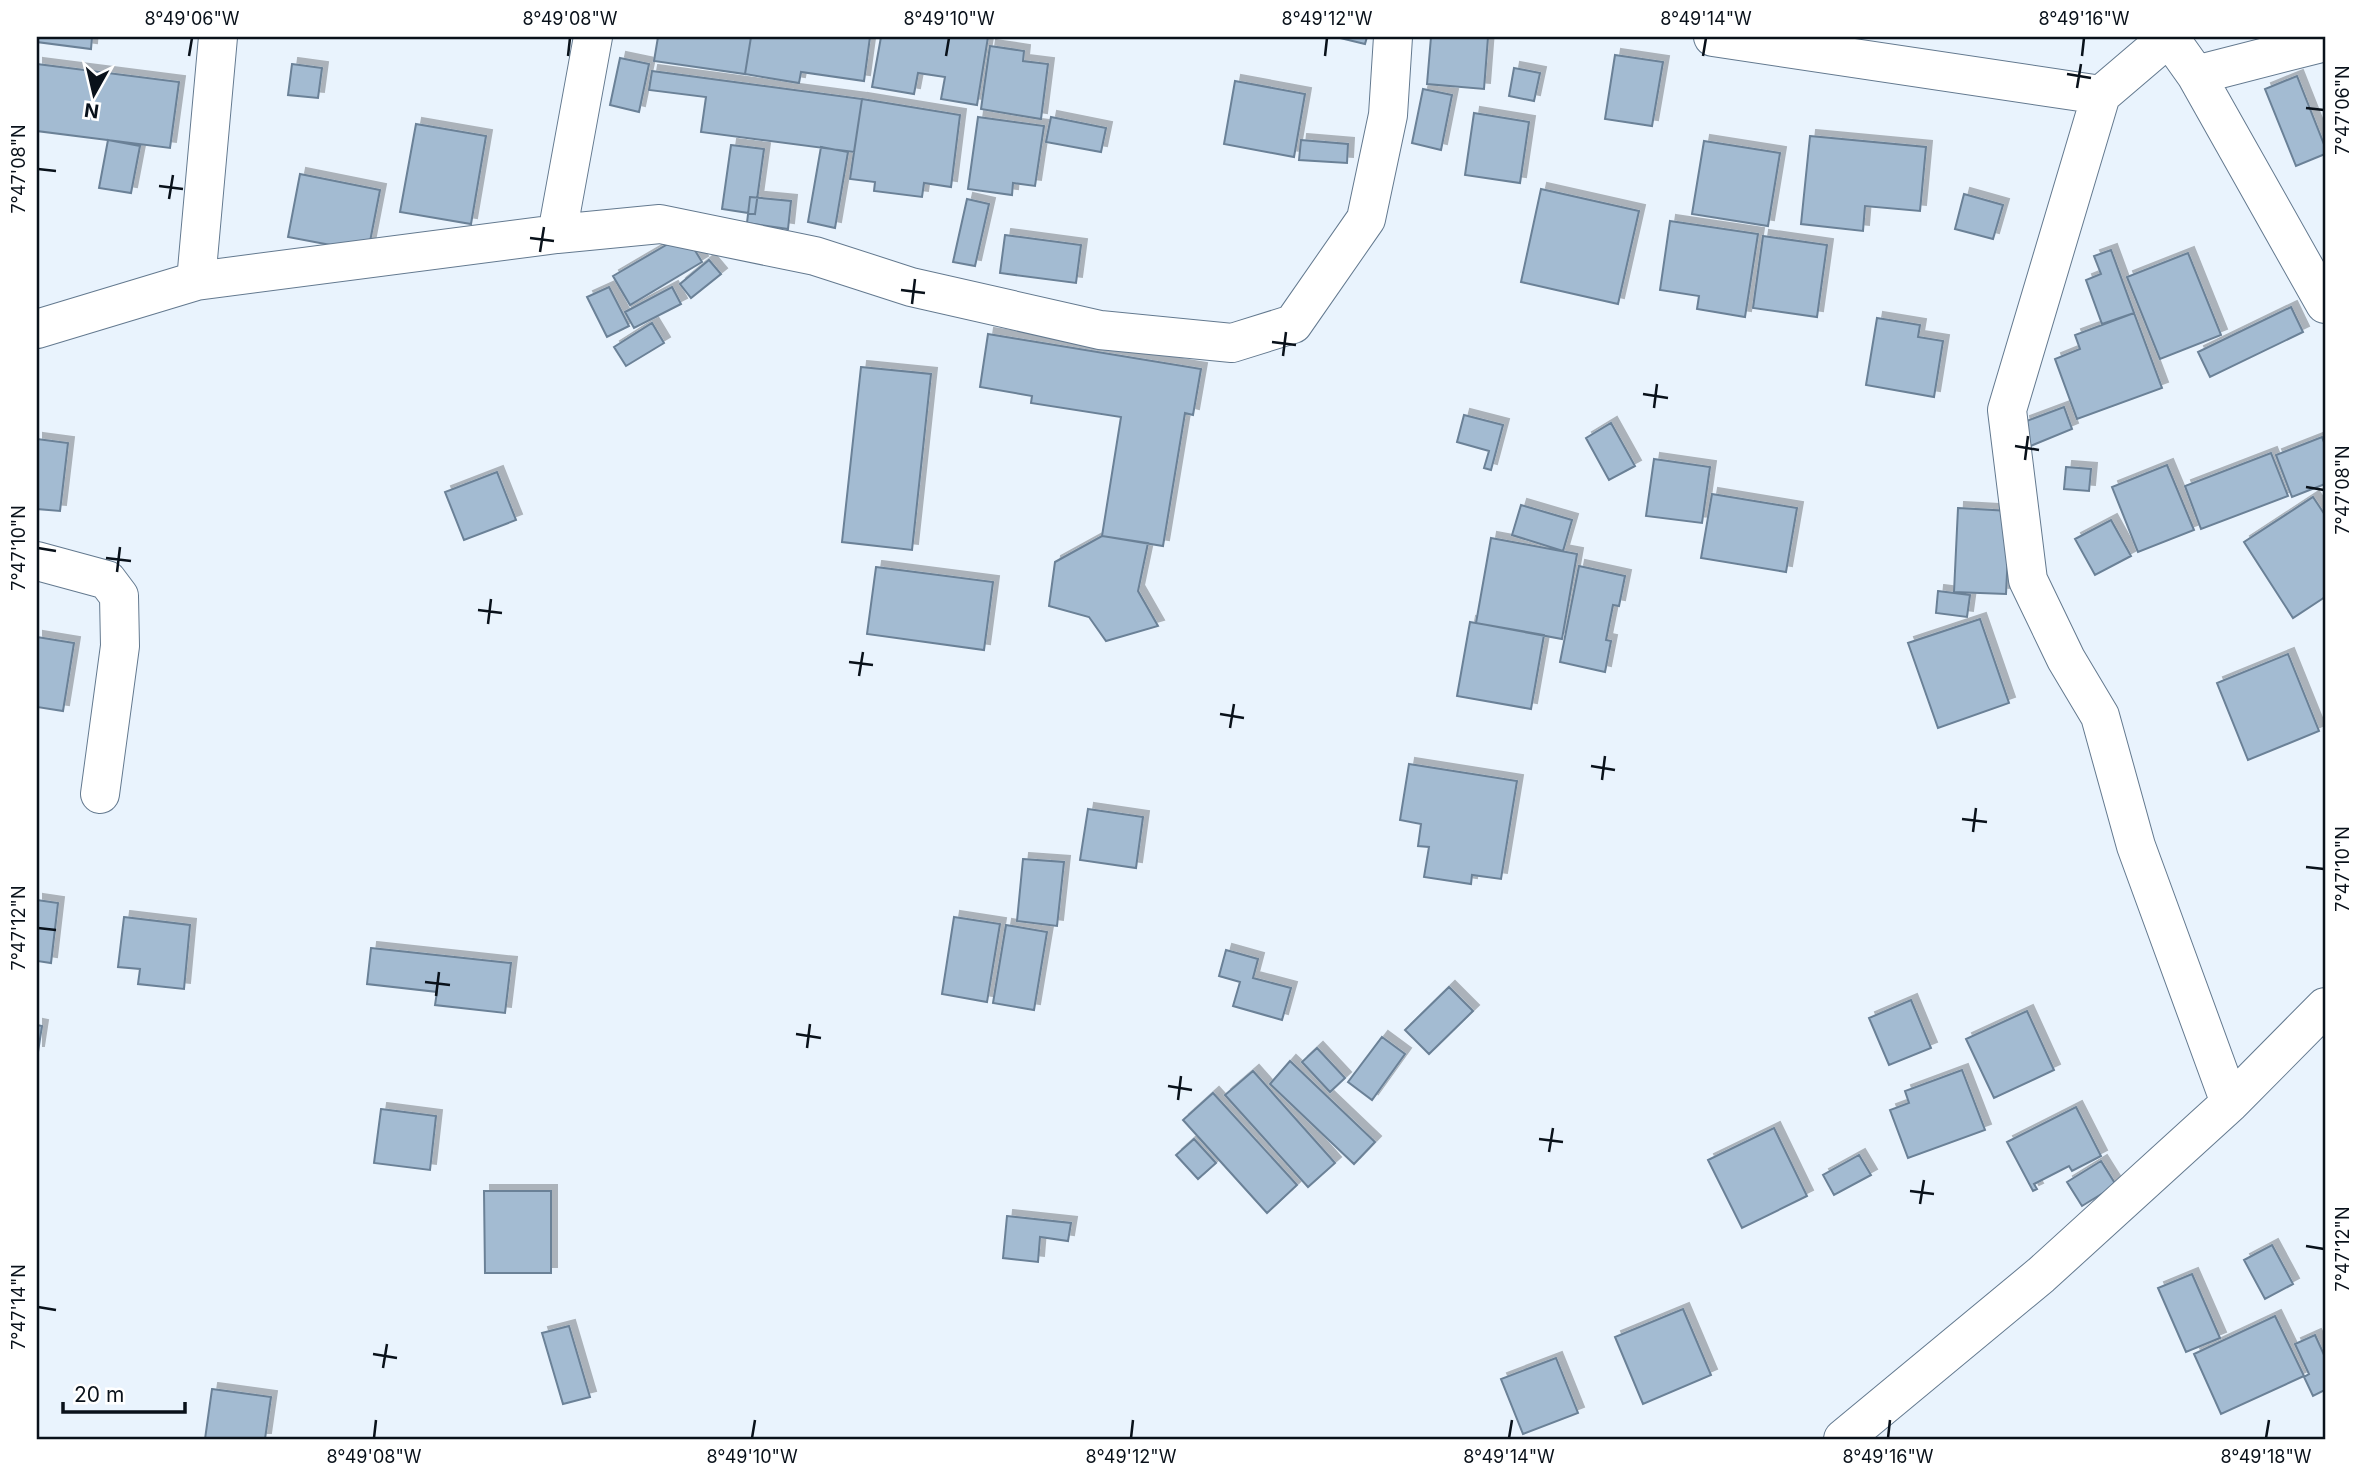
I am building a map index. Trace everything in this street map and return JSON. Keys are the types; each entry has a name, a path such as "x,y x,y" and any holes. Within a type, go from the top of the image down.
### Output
{"street":[{"path":"196,281 218,37"},
{"path":"557,234 593,37"},
{"path":"37,329 196,281 557,234 660,224 815,256 911,287 1100,330 1232,343 1293,324 1366,219 1388,115 1393,37"},
{"path":"1713,37 2101,95"},
{"path":"2230,1103 2136,846 2100,716 2066,659 2028,580 2007,410 2101,95 2169,37 2196,75 2325,304"},
{"path":"2196,75 2325,43"},
{"path":"37,561 107,580 119,596 120,646 100,794"},
{"path":"1843,1439 2040,1275 2230,1103 2325,1007"}],"building":[{"path":"37,37 92,37 91,49 37,42"},
{"path":"658,37 751,37 745,74 654,61"},
{"path":"751,37 870,37 864,81 801,72 799,83 745,74"},
{"path":"881,37 988,37 977,105 941,99 945,77 918,73 914,94 872,87"},
{"path":"1336,37 1367,37 1365,44"},
{"path":"1431,37 1488,37 1484,89 1427,84"},
{"path":"990,46 1024,51 1023,61 1048,64 1041,119 981,109"},
{"path":"1615,55 1663,62 1652,126 1605,119"},
{"path":"620,58 649,64 639,112 610,105"},
{"path":"37,64 179,82 170,148 37,131"},
{"path":"292,64 322,68 318,98 288,95"},
{"path":"1514,68 1540,73 1534,101 1509,96"},
{"path":"652,71 862,99 854,152 701,132 706,97 649,90"},
{"path":"2297,76 2325,147 2325,154 2296,166 2265,89"},
{"path":"1235,81 1305,94 1294,157 1224,144"},
{"path":"1423,89 1452,95 1441,150 1412,143"},
{"path":"862,99 960,115 951,187 924,183 922,197 874,191 875,182 850,179"},
{"path":"1474,113 1529,122 1520,183 1465,175"},
{"path":"978,117 1044,126 1035,186 1013,183 1012,195 968,189"},
{"path":"1051,117 1106,128 1101,152 1046,142"},
{"path":"416,124 486,136 471,224 400,212"},
{"path":"1810,136 1926,147 1920,211 1865,206 1863,231 1801,224"},
{"path":"108,140 140,146 131,193 99,188"},
{"path":"1301,140 1348,144 1347,163 1299,160"},
{"path":"1704,141 1780,153 1768,226 1692,214"},
{"path":"731,145 764,149 755,214 722,209"},
{"path":"821,147 848,152 835,228 808,222"},
{"path":"300,174 380,190 368,252 288,237"},
{"path":"1541,189 1639,211 1618,304 1521,282"},
{"path":"1964,194 2003,205 1993,239 1955,229"},
{"path":"750,197 791,201 788,229 747,223"},
{"path":"967,199 989,204 975,266 953,262"},
{"path":"1670,221 1758,234 1745,317 1697,309 1699,296 1660,290"},
{"path":"685,234 702,262 630,305 613,276"},
{"path":"1005,235 1081,245 1076,283 1000,273"},
{"path":"1763,236 1827,245 1817,317 1753,308"},
{"path":"2111,250 2134,313 2102,324 2086,280 2101,274 2094,256"},
{"path":"2188,253 2221,335 2160,359 2127,277"},
{"path":"709,260 721,274 691,298 680,284"},
{"path":"609,287 629,326 607,337 587,297"},
{"path":"672,287 681,304 634,328 625,312"},
{"path":"2291,307 2303,332 2210,377 2198,352"},
{"path":"2134,313 2162,388 2077,419 2055,359 2080,349 2075,335"},
{"path":"1877,318 1920,325 1918,337 1943,341 1934,397 1866,385"},
{"path":"652,323 664,343 626,366 614,347"},
{"path":"988,334 1201,369 1193,415 1185,413 1163,546 1102,536 1121,417 1031,403 1032,396 980,387"},
{"path":"861,367 931,374 912,550 842,542"},
{"path":"2064,407 2072,429 2028,447 2024,422"},
{"path":"1464,415 1503,425 1491,470 1484,468 1489,451 1457,442"},
{"path":"1611,423 1635,466 1609,480 1586,438"},
{"path":"2322,437 2325,445 2325,484 2292,497 2276,455"},
{"path":"37,439 68,443 60,511 37,509"},
{"path":"2271,453 2288,496 2201,529 2185,486"},
{"path":"1654,459 1710,467 1702,523 1646,516"},
{"path":"2167,465 2194,530 2138,552 2112,487"},
{"path":"2066,467 2091,469 2089,491 2064,489"},
{"path":"497,472 516,520 464,540 445,492"},
{"path":"1712,494 1797,508 1786,572 1701,558"},
{"path":"2313,497 2325,515 2325,597 2293,618 2244,542"},
{"path":"1521,505 1572,520 1563,551 1512,535"},
{"path":"1958,508 2010,511 2006,594 1954,592"},
{"path":"2111,520 2131,556 2095,575 2075,539"},
{"path":"1102,536 1148,543 1138,591 1158,626 1106,641 1089,617 1049,606 1055,562"},
{"path":"1491,538 1577,554 1562,639 1476,623"},
{"path":"1579,566 1625,576 1619,606 1613,605 1606,640 1611,641 1605,672 1560,662"},
{"path":"876,567 993,582 984,650 867,634"},
{"path":"1938,591 1970,595 1967,617 1936,613"},
{"path":"1980,619 2009,703 1938,728 1908,643"},
{"path":"1470,622 1544,635 1531,709 1457,696"},
{"path":"37,637 74,643 63,711 37,707"},
{"path":"2288,654 2319,731 2248,760 2217,683"},
{"path":"1409,764 1517,781 1501,879 1472,875 1471,884 1424,877 1429,847 1418,846 1421,824 1400,820"},
{"path":"1088,809 1143,817 1136,868 1080,860"},
{"path":"1023,859 1064,862 1057,926 1017,921"},
{"path":"37,900 58,903 51,963 37,961"},
{"path":"124,917 190,925 184,989 138,984 140,969 118,967"},
{"path":"954,917 1000,924 987,1002 942,994"},
{"path":"1006,925 1047,932 1034,1010 993,1003"},
{"path":"371,948 511,963 505,1013 435,1005 437,992 367,984"},
{"path":"1226,950 1258,959 1253,978 1291,988 1282,1020 1233,1006 1240,982 1219,976"},
{"path":"1449,987 1473,1011 1429,1054 1405,1030"},
{"path":"1911,1000 1931,1048 1889,1065 1869,1018"},
{"path":"2027,1011 2054,1070 1994,1098 1966,1039"},
{"path":"37,1025 42,1026 38,1052 37,1052"},
{"path":"1382,1037 1405,1054 1372,1100 1348,1082"},
{"path":"1317,1048 1345,1078 1330,1092 1302,1062"},
{"path":"1290,1061 1375,1142 1354,1164 1270,1084"},
{"path":"1962,1070 1985,1130 1908,1158 1890,1110 1909,1103 1905,1091"},
{"path":"1253,1071 1335,1163 1308,1187 1225,1095"},
{"path":"1213,1093 1297,1185 1267,1213 1183,1120"},
{"path":"2076,1107 2101,1156 2072,1171 2069,1166 2034,1184 2037,1189 2033,1191 2007,1142"},
{"path":"381,1109 436,1116 430,1170 374,1163"},
{"path":"1774,1128 1807,1196 1742,1228 1708,1160"},
{"path":"1194,1139 1216,1163 1198,1179 1176,1155"},
{"path":"1859,1155 1871,1175 1834,1195 1823,1175"},
{"path":"2101,1161 2116,1185 2082,1206 2067,1182"},
{"path":"484,1191 551,1191 551,1273 485,1273"},
{"path":"1007,1216 1071,1223 1068,1241 1040,1237 1038,1262 1003,1258"},
{"path":"2272,1245 2293,1284 2265,1299 2244,1260"},
{"path":"2192,1274 2220,1338 2186,1352 2158,1288"},
{"path":"1683,1309 1711,1375 1643,1404 1615,1337"},
{"path":"2275,1316 2304,1376 2221,1414 2194,1354"},
{"path":"569,1326 590,1397 563,1404 542,1333"},
{"path":"2315,1335 2325,1357 2325,1390 2313,1396 2304,1377 2309,1374 2295,1344"},
{"path":"1556,1358 1578,1413 1523,1434 1501,1379"},
{"path":"212,1389 271,1397 265,1439 205,1439"}]}
